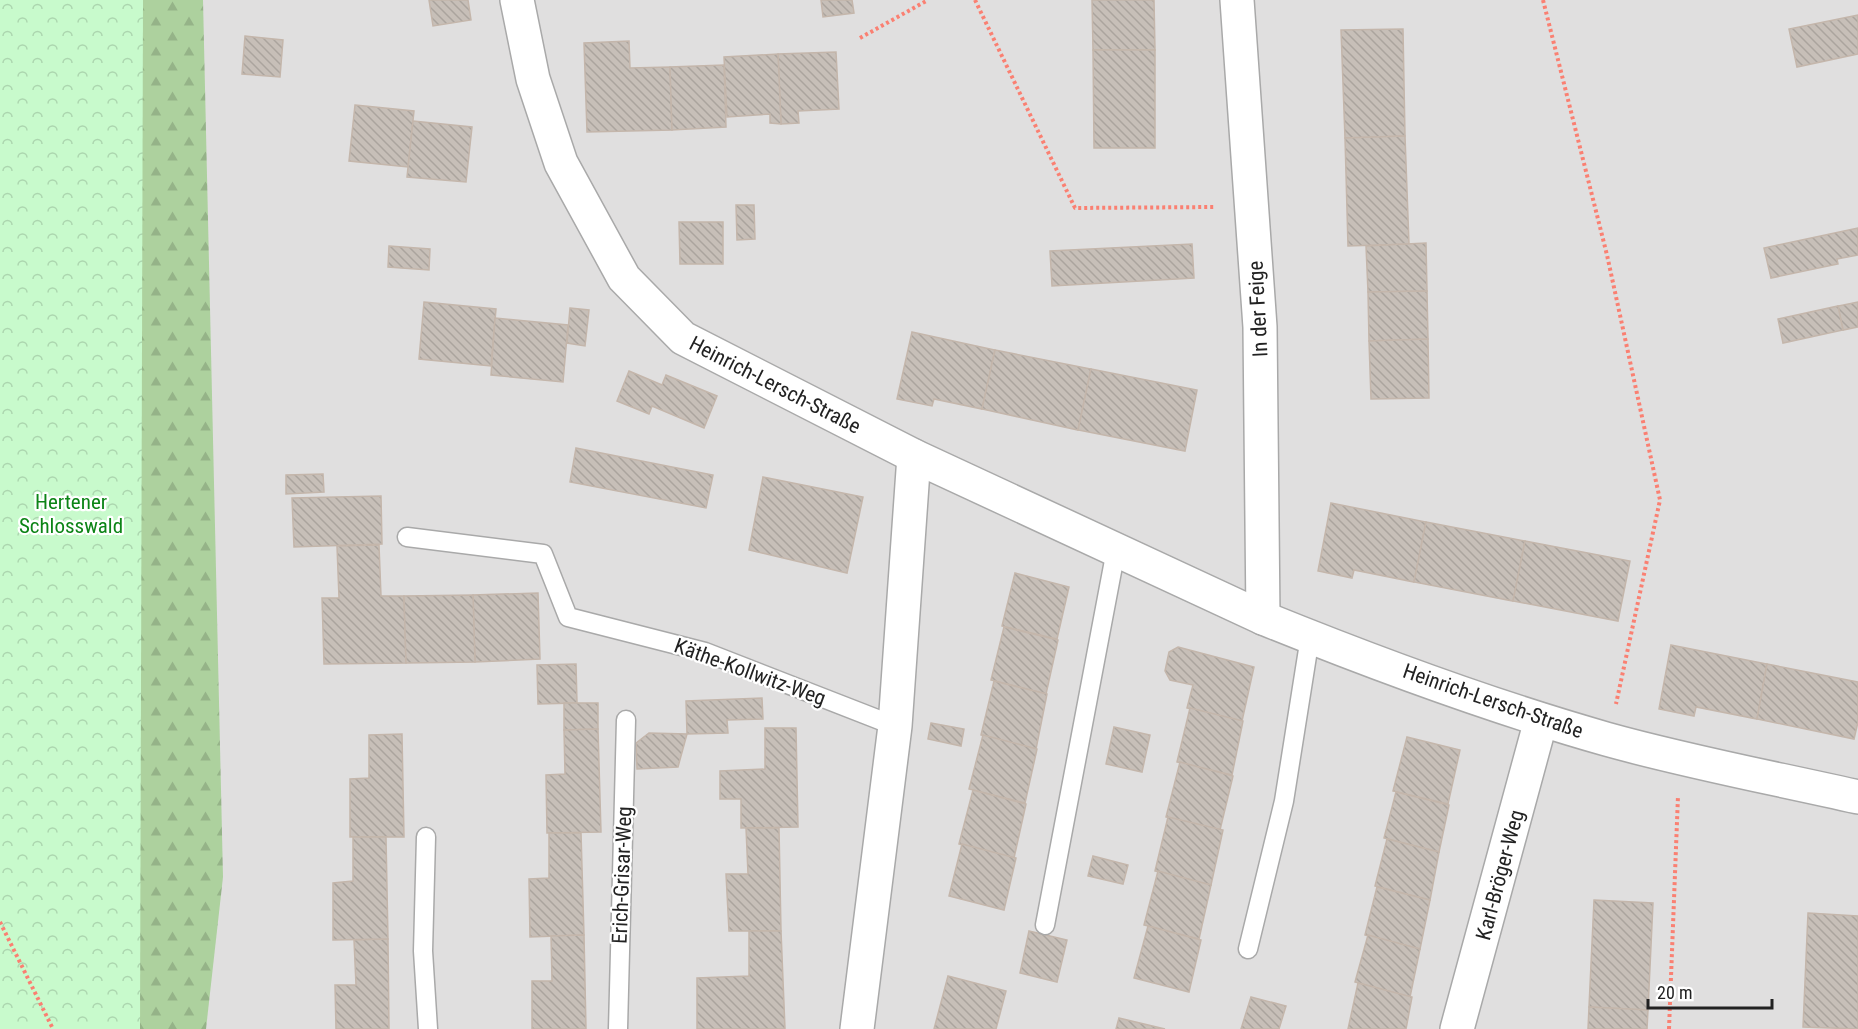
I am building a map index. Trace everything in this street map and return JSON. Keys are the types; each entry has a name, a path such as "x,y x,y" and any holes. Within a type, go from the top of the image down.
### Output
{"street":[{"name":"Heinrich-Lersch-Straße","path":"517,0 533,79 561,163 624,278 683,338 914,456 1263,618 1310,637 1541,720 1609,740 1858,797"},
{"name":"In der Feige","path":"1237,0 1260,327 1263,618"},
{"path":"857,1029 895,726 914,456"},
{"name":"Karl-Bröger-Weg","path":"1457,1029 1541,720"}],"lane":[{"name":"Käthe-Kollwitz-Weg","path":"407,537 543,554 568,617 705,652 895,726"},
{"path":"1045,925 1116,550"},
{"path":"1248,949 1284,801 1310,637"},
{"name":"Erich-Grisar-Weg","path":"618,1029 626,720"},
{"path":"426,837 423,951 428,1029"}],"path":[{"path":"860,38 928,0"},
{"path":"975,0 1075,208 1252,207"},
{"path":"1543,0 1607,255 1660,500 1609,740"},
{"path":"1669,1029 1679,756"},
{"path":"0,922 53,1029"}],"shaded area":[{"path":"200,0 1858,0 1858,1029 197,1029"}],"green space":[{"name":"Hertener Schlosswald","path":"0,0 203,0 223,877 206,1029 0,1029"},
{"name":"Hertener Schlosswald","path":"0,0 143,0 140,1029 0,1029"}],"building":[{"path":"429,0 468,0 471,20 433,26"},
{"path":"821,0 852,0 854,13 823,17"},
{"path":"1092,0 1154,0 1155,50 1093,50"},
{"path":"1858,15 1858,54 1797,67 1789,29"},
{"path":"1403,29 1405,136 1345,138 1341,30"},
{"path":"245,36 283,40 280,77 242,74"},
{"path":"629,41 630,68 670,67 672,130 587,132 584,43"},
{"path":"1093,50 1155,50 1155,148 1094,148"},
{"path":"836,52 839,109 798,111 799,123 781,124 778,54"},
{"path":"778,54 781,124 770,123 770,114 727,117 724,57"},
{"path":"724,65 726,127 672,130 670,67"},
{"path":"355,105 414,111 408,167 349,161"},
{"path":"413,121 472,127 466,182 407,177"},
{"path":"1405,136 1409,244 1348,246 1345,138"},
{"path":"736,205 754,205 755,239 737,240"},
{"path":"679,222 723,222 723,264 680,264"},
{"path":"1858,228 1858,255 1837,259 1838,264 1771,278 1764,248"},
{"path":"1426,243 1427,291 1368,292 1366,246"},
{"path":"1192,244 1194,278 1052,286 1050,251"},
{"path":"389,246 430,249 429,270 388,267"},
{"path":"1427,291 1428,339 1369,341 1368,292"},
{"path":"424,302 496,309 491,366 419,359"},
{"path":"1858,302 1858,327 1843,330 1838,306"},
{"path":"1838,306 1843,330 1783,343 1778,319"},
{"path":"570,308 589,310 585,346 567,343"},
{"path":"495,318 568,325 563,382 491,375"},
{"path":"912,332 995,350 982,409 934,399 932,406 897,399"},
{"path":"1428,339 1429,398 1371,399 1369,341"},
{"path":"995,350 1091,369 1078,430 982,409"},
{"path":"1091,369 1197,390 1185,451 1078,430"},
{"path":"629,371 662,385 666,375 717,396 704,428 652,406 649,414 617,401"},
{"path":"576,448 713,475 706,508 570,482"},
{"path":"323,474 324,492 286,494 286,475"},
{"path":"763,477 863,497 847,573 749,550"},
{"path":"381,496 382,544 294,547 292,498"},
{"path":"1331,503 1426,522 1414,582 1354,570 1352,578 1318,571"},
{"path":"1426,522 1525,541 1513,601 1414,582"},
{"path":"1525,541 1630,561 1618,621 1513,601"},
{"path":"379,545 381,596 404,596 406,663 324,664 322,598 339,598 337,546"},
{"path":"1015,573 1069,587 1057,639 1002,626"},
{"path":"538,593 540,659 475,662 473,595"},
{"path":"473,595 475,662 406,663 404,596"},
{"path":"1004,627 1058,640 1046,694 991,680"},
{"path":"1671,645 1767,664 1757,719 1696,707 1694,716 1659,709"},
{"path":"1178,647 1254,667 1242,721 1187,708 1193,685 1170,680 1165,671 1169,652"},
{"path":"576,664 577,703 538,704 537,665"},
{"path":"1767,664 1858,682 1858,722 1854,739 1757,719"},
{"path":"994,681 1047,694 1036,749 981,735"},
{"path":"762,698 763,719 727,720 728,733 687,734 686,701"},
{"path":"564,703 598,703 598,729 564,730"},
{"path":"1190,708 1243,721 1232,775 1177,762"},
{"path":"931,723 964,729 961,746 928,739"},
{"path":"1114,727 1150,735 1142,772 1106,764"},
{"path":"765,728 796,728 798,827 741,828 741,799 720,799 720,771 765,769"},
{"path":"598,729 601,832 547,833 546,775 565,774 564,730"},
{"path":"649,733 687,734 678,767 637,769 636,743"},
{"path":"402,734 404,837 350,837 350,779 369,778 369,735"},
{"path":"983,735 1037,749 1025,803 969,789"},
{"path":"1407,737 1460,750 1448,804 1393,791"},
{"path":"1180,762 1233,776 1220,830 1166,817"},
{"path":"973,790 1026,804 1014,858 959,844"},
{"path":"1396,792 1449,805 1439,852 1384,838"},
{"path":"1168,817 1223,830 1211,885 1155,871"},
{"path":"746,828 779,828 781,931 729,931 726,874 748,874"},
{"path":"549,833 581,833 584,935 530,937 529,879 549,878"},
{"path":"353,837 386,837 388,939 333,940 333,883 353,881"},
{"path":"1387,839 1439,852 1430,900 1375,886"},
{"path":"962,844 1016,858 1004,910 949,896"},
{"path":"1093,856 1128,865 1123,884 1088,876"},
{"path":"1158,871 1211,885 1199,939 1144,925"},
{"path":"1377,887 1430,900 1420,949 1365,935"},
{"path":"1594,900 1653,903 1648,1010 1589,1007"},
{"path":"1808,913 1858,916 1858,1029 1803,1027"},
{"path":"1148,926 1201,940 1189,992 1134,978"},
{"path":"749,931 781,931 785,1029 697,1029 697,978 749,976"},
{"path":"1029,931 1067,940 1057,982 1020,973"},
{"path":"584,935 586,1029 532,1029 532,981 552,981 551,936"},
{"path":"1368,935 1420,949 1410,997 1355,982"},
{"path":"388,939 389,1029 336,1029 335,985 356,985 354,940"},
{"path":"948,976 1006,991 996,1029 934,1029"},
{"path":"1358,983 1412,997 1406,1029 1348,1029"},
{"path":"1251,997 1286,1006 1279,1029 1241,1029"},
{"path":"1589,1007 1648,1010 1647,1029 1588,1029"},
{"path":"1119,1018 1165,1029 1116,1029"}]}
